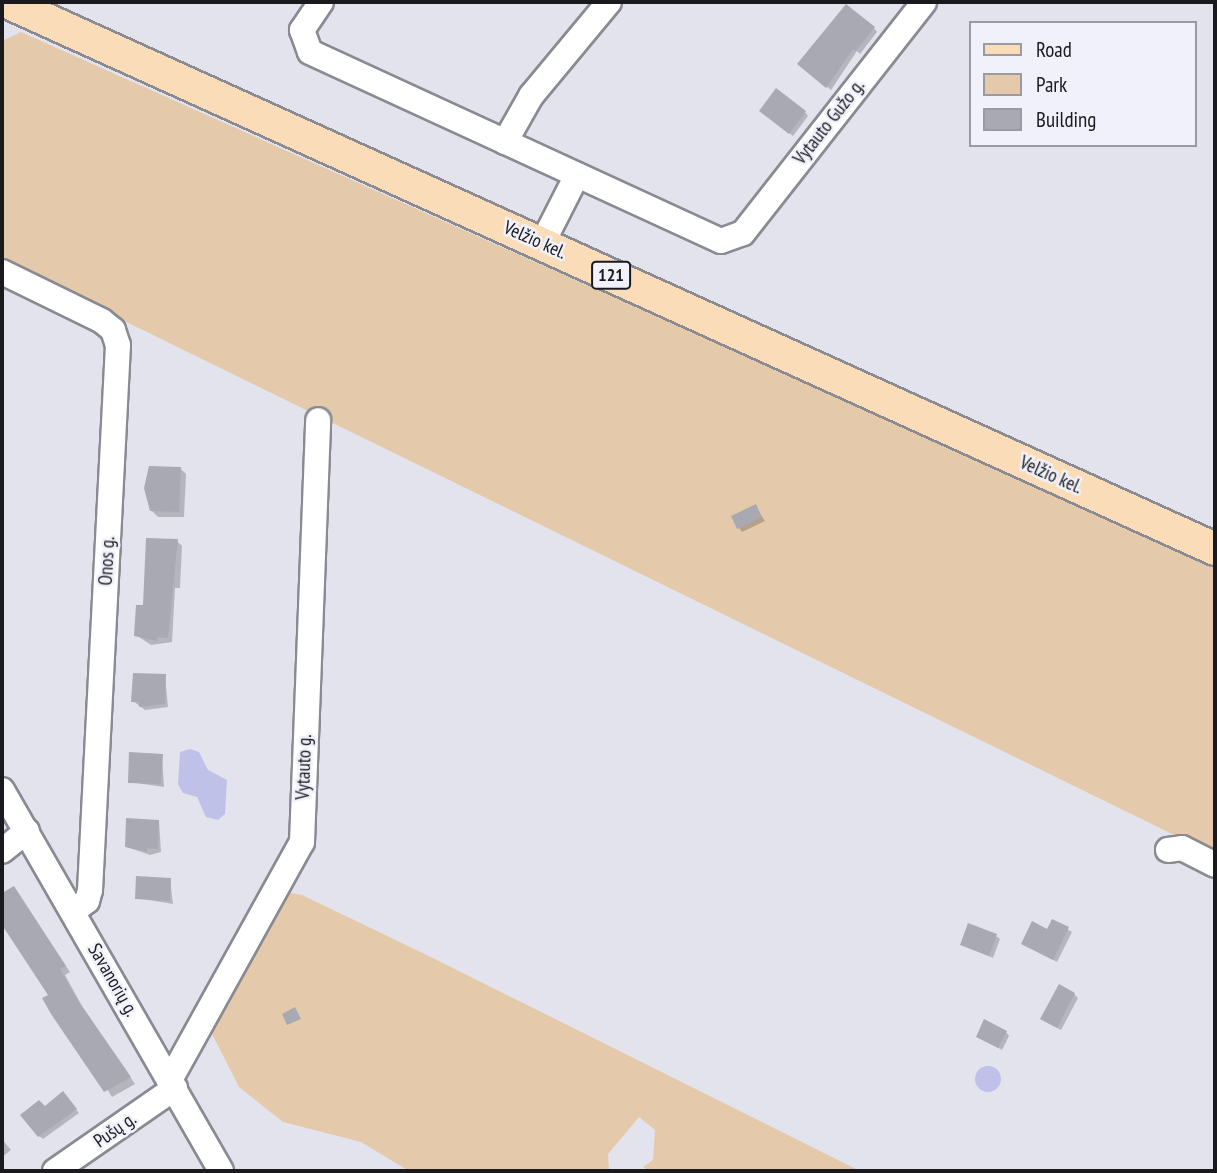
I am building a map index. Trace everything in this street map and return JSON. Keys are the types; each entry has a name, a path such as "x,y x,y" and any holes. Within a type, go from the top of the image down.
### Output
{"main road":[{"name":"Velžio kel.","path":"4,3 1215,549"}],"street":[{"path":"321,2 302,30 310,52 576,177 542,244"},
{"path":"505,142 531,96 609,2"},
{"name":"Vytauto Gužo g.","path":"576,177 711,238 732,240 743,233 924,2"},
{"name":"Onos g.","path":"2,272 102,321 113,330 118,345 90,890 88,901 73,911"},
{"name":"Vytauto g.","path":"173,1084 302,842 318,420"},
{"name":"Savanorių g.","path":"2,790 221,1171"},
{"path":"2,851 27,831"},
{"path":"1168,850 1182,848 1215,865"},
{"name":"Pušų g.","path":"55,1171 173,1084"}],"green space":[{"path":"21,32 1215,566 1215,855 2,261 2,41"},
{"path":"282,891 302,895 433,958 860,1171 650,1171 643,1167 653,1160 655,1130 639,1117 608,1154 609,1171 409,1171 361,1142 283,1122 239,1087 207,1024"}],"water":[{"path":"190,749 199,752 208,770 227,780 225,814 218,820 206,817 197,797 183,793 178,784 180,752"},
{"path":"988,1066 997,1070 1001,1079 997,1088 988,1092 979,1088 975,1079 979,1070"}],"building":[{"path":"846,4 875,27 856,51 853,49 826,88 797,64"},
{"path":"776,88 806,111 789,134 759,111"},
{"path":"149,466 181,467 179,512 150,511 144,488"},
{"path":"756,504 762,517 737,529 731,516"},
{"path":"146,538 178,539 168,638 157,637 157,641 134,636 136,605 143,605"},
{"path":"133,673 166,674 165,704 139,707 139,702 131,702"},
{"path":"129,752 163,754 161,784 128,783"},
{"path":"126,818 159,820 158,849 147,848 147,852 125,847"},
{"path":"136,876 171,878 170,901 135,899"},
{"path":"14,886 66,966 60,969 77,999 131,1077 104,1092 51,1014 42,998 48,995 2,925 2,893"},
{"path":"1052,919 1069,927 1053,960 1021,944 1032,921 1047,929"},
{"path":"968,923 997,934 989,956 960,945"},
{"path":"1059,984 1075,993 1057,1028 1040,1019"},
{"path":"295,1007 301,1019 287,1025 282,1014"},
{"path":"984,1019 1007,1031 998,1048 976,1037"},
{"path":"63,1091 77,1109 38,1137 20,1115 39,1100 45,1106"}]}
